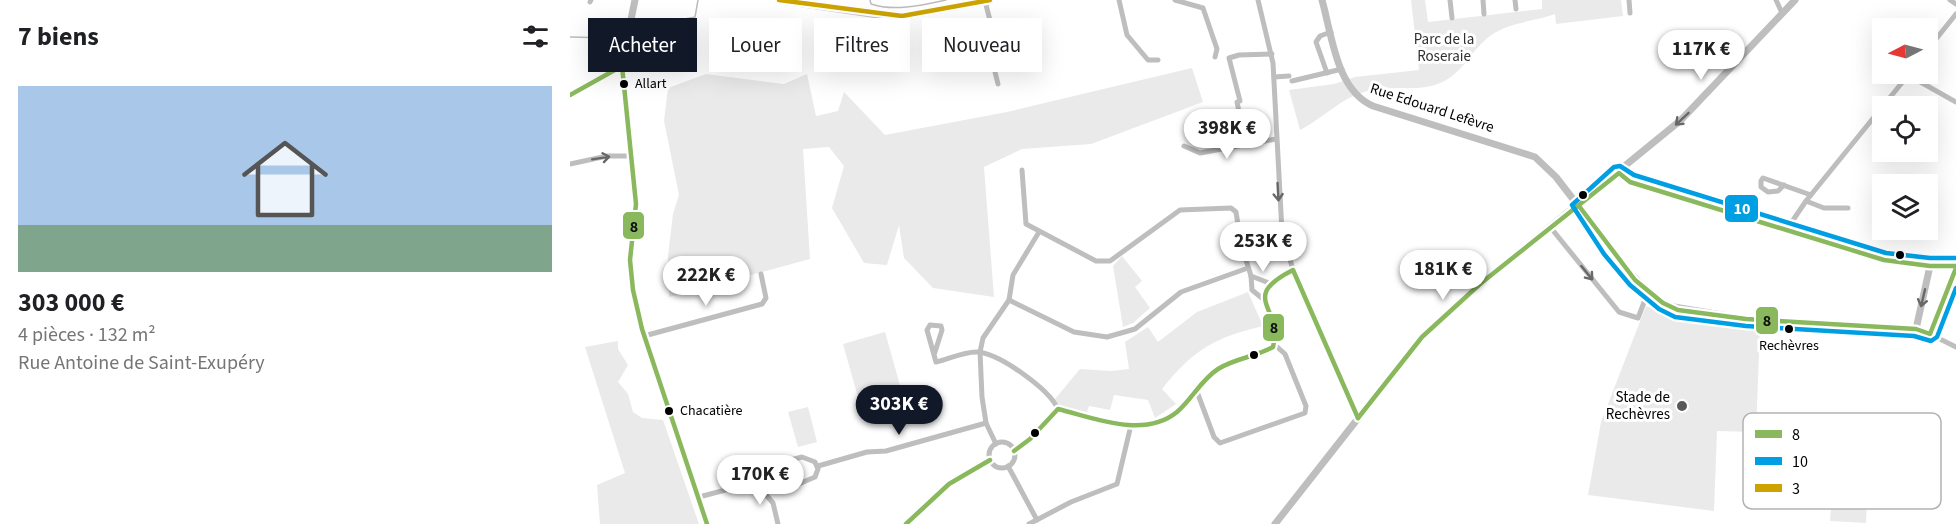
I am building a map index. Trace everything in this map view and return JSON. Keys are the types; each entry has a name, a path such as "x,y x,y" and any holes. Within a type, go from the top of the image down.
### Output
{"main road":[{"path":"779,0 875,15 902,16 988,1"}],"street":[{"path":"631,18 635,0"},
{"path":"1119,0 1127,35 1149,60 1158,60"},
{"path":"1175,0 1203,8 1217,49 1215,57"},
{"path":"1258,0 1272,54 1282,232 1293,270 1358,418"},
{"name":"Rue Edouard Lefèvre","path":"1322,0 1342,69 1351,89 1366,103 1535,157 1548,168 1648,292 1668,306 1678,310 1746,319 1916,329 1930,334"},
{"path":"1450,0 1452,18"},
{"path":"1483,0 1484,14"},
{"path":"1515,0 1516,9"},
{"path":"1629,0 1630,13"},
{"path":"1776,0 1782,13"},
{"path":"1275,524 1422,337 1480,284 1579,206 1681,120 1795,0"},
{"path":"1950,0 1956,4"},
{"path":"988,1 992,28 989,48 999,84"},
{"path":"1938,36 1956,14"},
{"path":"1327,73 1316,42 1320,36 1331,32"},
{"path":"1246,145 1237,102 1240,101 1236,78 1229,58 1239,55 1272,54"},
{"path":"1274,77 1290,79 1342,69"},
{"path":"570,95 611,72"},
{"path":"623,72 636,204 630,260 637,309 707,524"},
{"path":"1787,229 1806,201 1901,84"},
{"path":"1926,84 1956,102"},
{"path":"1184,146 1200,153 1276,140"},
{"path":"570,164 607,156 632,156"},
{"path":"1022,170 1024,219 1039,232 1103,262 1118,256 1180,210 1231,208 1236,212 1251,276 1252,290 1263,299 1276,332 1275,345 1270,349 1228,363 1210,374 1168,419 1153,425 1131,425 1058,409"},
{"path":"1619,173 1630,182 1884,260 1956,267 1953,284 1930,334 1956,347"},
{"path":"1784,185 1811,195"},
{"path":"1806,201 1824,208 1848,208"},
{"path":"1551,228 1619,312 1638,318 1648,292"},
{"path":"996,444 986,423 980,352 986,331 1009,300 1013,274 1039,232"},
{"path":"1916,329 1930,266"},
{"path":"1009,300 1074,332 1107,338 1135,329 1182,292 1248,268"},
{"path":"1263,299 1269,283 1293,270"},
{"path":"644,336 762,304 766,298 760,274"},
{"path":"1251,276 1269,283"},
{"path":"934,355 942,330 941,326 930,325 927,330 934,355 936,362 980,352 1022,373 1054,401 1058,409"},
{"path":"1196,389 1214,437 1220,443 1305,413 1306,406 1285,354 1275,345"},
{"path":"1014,451 1030,439 1058,409"},
{"path":"818,466 867,452 886,451 986,423"},
{"path":"1029,524 1071,502 1117,484 1131,425"},
{"path":"1005,443 1014,451 1014,459 1008,466 996,467 990,460 991,449 996,444 1005,443"},
{"path":"798,458 809,458 818,466 817,474 812,480 794,486 783,484 778,476 782,463 798,458"},
{"path":"906,524 949,484 990,460"},
{"path":"1008,466 1037,520"},
{"path":"699,495 778,476"},
{"path":"755,482 773,503 778,524"}],"green space":[{"name":"Parc de la Roseraie","path":"1411,0 1425,0 1428,22 1542,9 1542,0 1621,0 1623,16 1556,24 1555,14 1513,25 1490,36 1455,74 1440,83 1422,87 1376,89 1357,94 1300,130 1289,90 1334,84 1355,77 1419,70"},
{"path":"1192,68 1203,102 1091,144 1022,149 984,167 994,297 933,288 904,258 899,225 887,265 864,263 832,208 844,166 829,147 803,149 810,259 669,297 668,256 673,214 679,195 664,121 668,88 706,74 784,84 807,74 816,116 838,111 844,92 885,135 1007,112"},
{"path":"1122,256 1142,281 1135,287 1150,308 1133,323 1123,327 1113,266"},
{"path":"1248,292 1263,326 1218,341 1184,364 1162,389 1176,404 1155,418 1148,400 1114,395 1110,410 1089,406 1087,412 1065,408 1055,399 1080,369 1111,371 1129,369 1125,342 1148,327 1158,342 1197,312"},
{"name":"Stade de Rechèvres","path":"1646,306 1702,322 1760,327 1757,413 1743,413 1743,432 1717,431 1714,511 1588,495 1601,422"},
{"path":"885,332 905,403 863,415 843,344"},
{"path":"618,341 618,349 628,365 618,382 628,394 633,412 642,418 663,420 699,524 600,524 597,485 625,473 585,347"},
{"path":"808,407 817,442 798,447 788,412"},
{"path":"1831,509 1867,509 1866,523 1830,521"}],"waterway":[{"path":"690,18 695,17 698,0"},
{"path":"870,0 871,4 899,8 946,0"},
{"path":"570,37 588,37"}],"transit line":[{"name":"3","path":"779,0 902,16 990,0"},
{"name":"8","path":"570,95 622,66 636,204 630,260 633,290 642,329 707,524"},
{"name":"10","path":"1956,258 1930,258 1886,253 1634,175 1620,166 1614,167 1572,205 1604,254 1630,285 1659,309 1675,317 1746,326 1914,336 1931,341 1937,337 1956,288"},
{"name":"8","path":"1358,418 1422,337 1480,284 1619,173 1630,182 1884,260 1930,266 1956,266"},
{"name":"8","path":"1579,206 1635,280 1663,303 1678,310 1746,319 1916,329 1930,334 1956,268"},
{"name":"8","path":"1014,451 1030,439 1058,409 1103,421 1134,425 1164,420 1177,412 1218,369 1273,347 1273,322 1265,296 1268,288 1293,270 1358,418"},
{"name":"8","path":"906,524 949,484 990,460"}],"place":[{"name":"Allart","path":"624,84"},
{"name":"Rechèvres","path":"1789,329"},
{"name":"Stade de Rechèvres","path":"1682,406"},
{"name":"Chacatière","path":"669,411"}]}
